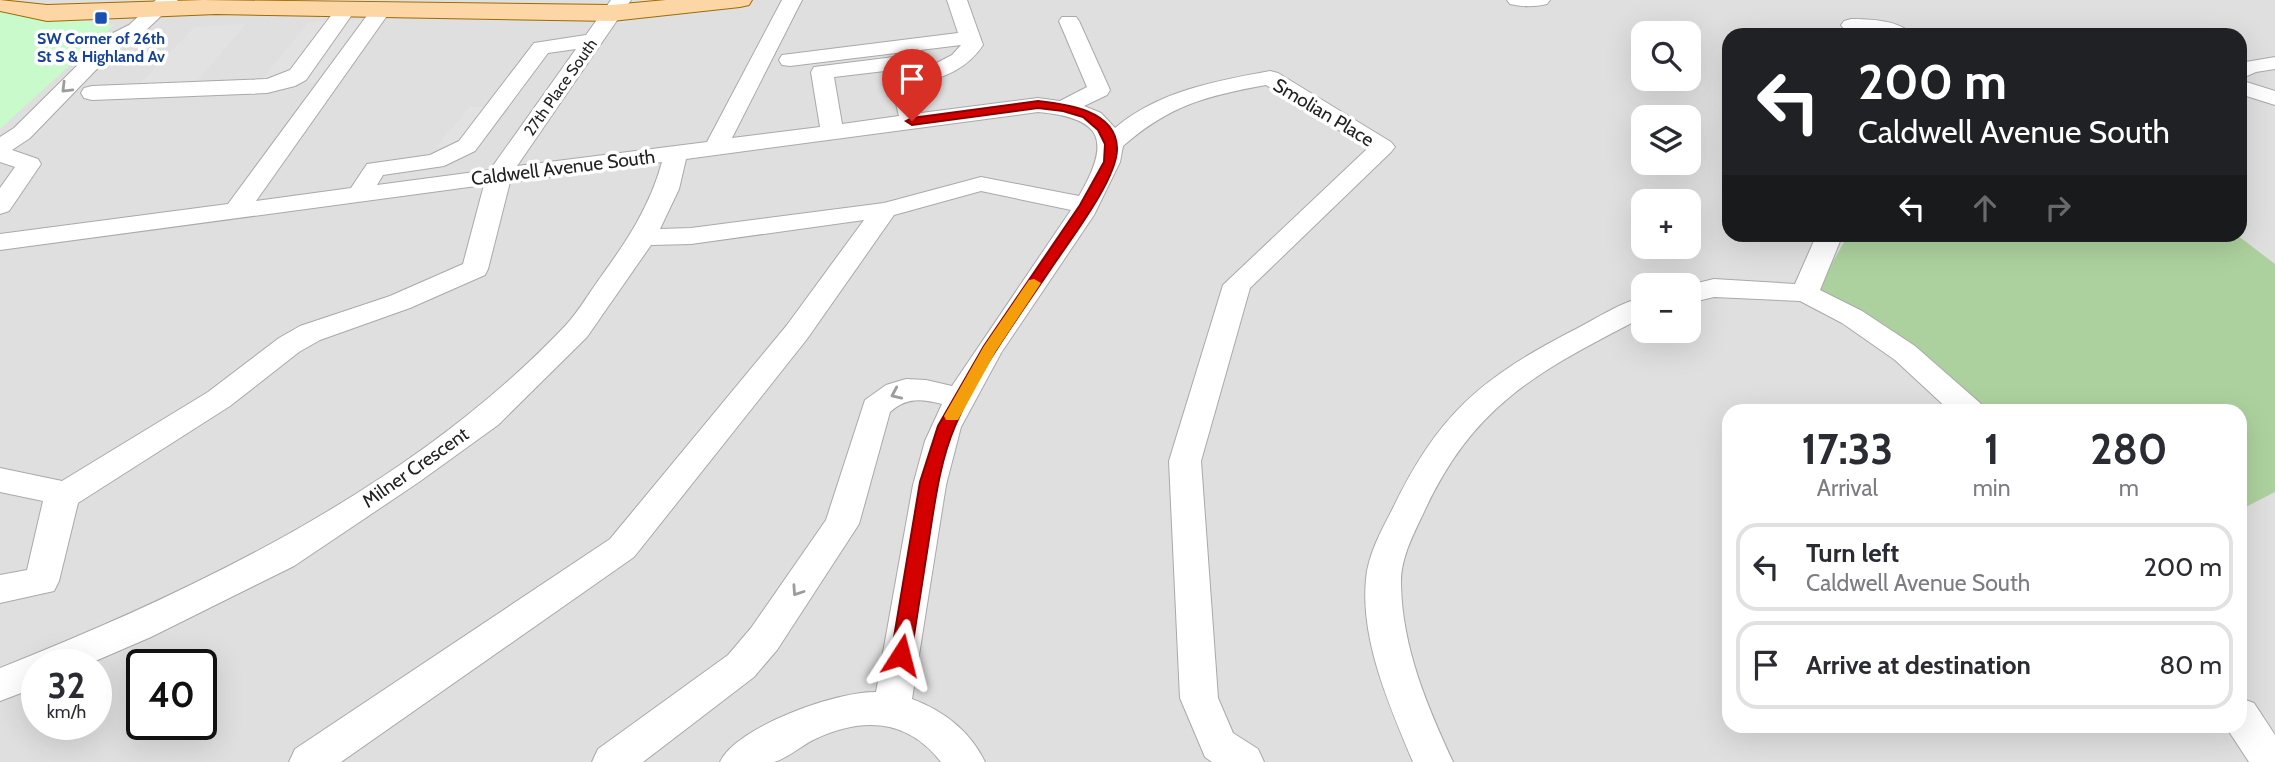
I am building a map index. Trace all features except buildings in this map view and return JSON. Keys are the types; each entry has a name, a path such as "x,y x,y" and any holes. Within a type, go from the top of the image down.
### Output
{"main road":[{"path":"0,4 47,13 164,4 337,6 381,10 464,6 616,7 740,0"}],"street":[{"path":"716,147 792,0"},
{"path":"912,121 902,83 954,64 967,55 972,46 957,0"},
{"path":"1517,0 1540,0"},
{"path":"2,155 114,40 136,29 164,4"},
{"path":"92,93 241,88 287,81 298,75 337,6"},
{"name":"27th Place South","path":"499,175 616,7"},
{"path":"236,211 381,10"},
{"path":"1065,107 1099,90 1069,20"},
{"path":"1851,25 1881,28"},
{"path":"2,155 83,104 139,38 136,29"},
{"path":"790,61 970,38"},
{"path":"360,194 376,169 456,155 467,146 541,47 592,41"},
{"path":"831,132 822,72 918,60 923,75"},
{"path":"2247,68 2275,64"},
{"name":"Smolian Place","path":"1111,144 1145,116 1174,103 1217,88 1270,78 1383,147 1237,285 1185,461 1199,698 1219,745 1244,762"},
{"path":"2247,89 2275,98"},
{"name":"Caldwell Avenue South","path":"0,242 1038,105 1065,107 1087,115 1104,128 1111,144"},
{"path":"892,708 929,482 947,426 989,349 1086,205 1110,162 1111,144"},
{"name":"Milner Crescent","path":"84,649 282,556 408,474 487,417 577,330 643,238 667,189 676,152"},
{"path":"0,206 29,164 2,155"},
{"path":"0,589 42,581 58,502 66,494 219,399 289,345 310,333 400,302 475,269 499,175"},
{"path":"643,238 691,236 885,210 981,184 1086,205"},
{"path":"309,762 622,548 797,332 885,210"},
{"path":"1805,293 1827,242"},
{"path":"1701,291 1714,288 1805,293 1852,317 1905,353 1961,404"},
{"path":"1433,762 1409,711 1390,638 1382,582 1398,530 1427,469 1471,412 1520,374 1631,313"},
{"path":"612,762 741,666 764,639 842,524 876,407 901,389 913,388 961,399"},
{"path":"0,480 66,494"},
{"path":"0,685 21,676"},
{"path":"740,762 796,728 837,712 892,708 937,731 965,762"},
{"path":"2247,726 2271,762"}],"shaded area":[{"path":"0,0 2275,0 2275,762 0,762"},
{"path":"362,20 321,82 254,89 309,22"},
{"path":"246,24 196,82 139,85 194,27"},
{"path":"508,106 479,147 436,147 470,107"}],"green space":[{"path":"0,9 114,25 0,129"},
{"path":"1844,242 2246,242 2275,264 2275,492 2247,506 2247,404 1972,404 1915,349 1817,290"}],"slow traffic":[{"path":"952,416 989,349 1034,283"}],"place":[{"name":"SW Corner of 26th St S & Highland Av","path":"101,18"}],"route":[{"path":"901,655 929,482 947,426 989,349 1086,205 1110,162 1111,144 1104,128 1087,115 1065,107 1038,105 912,121"}]}
